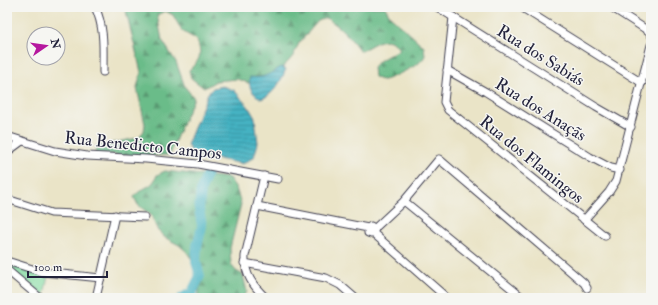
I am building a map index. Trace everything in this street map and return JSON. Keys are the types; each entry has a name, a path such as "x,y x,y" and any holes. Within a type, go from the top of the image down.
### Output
{"street":[{"path":"96,7 104,35 103,72"},
{"name":"Rua dos Sabiás","path":"437,7 630,127"},
{"path":"521,7 642,83"},
{"path":"611,7 650,33"},
{"path":"447,70 453,17"},
{"path":"584,220 609,192 616,181 651,45"},
{"name":"Rua dos Flamingos","path":"447,70 444,102 448,110 605,236"},
{"name":"Rua dos Anaçãs","path":"447,70 486,92 590,157 611,168 620,170"},
{"name":"Rua Benedicto Campos","path":"7,136 55,151 87,156 146,159 184,163 278,179"},
{"path":"7,152 22,141"},
{"path":"372,230 404,201 439,159 584,283 587,288"},
{"path":"264,176 244,263 249,278 257,290 266,298"},
{"path":"7,199 51,213 145,217"},
{"path":"404,201 523,298"},
{"path":"257,206 372,230 447,298"},
{"path":"96,298 115,215"},
{"path":"7,261 42,272 101,278"},
{"path":"244,263 326,278 340,285 355,298"},
{"path":"7,270 40,298"}],"green space":[{"path":"125,7 385,7 390,16 424,47 425,56 419,63 401,73 383,80 378,79 374,77 373,67 382,59 400,49 390,41 385,40 360,51 344,32 326,18 318,21 299,43 293,56 270,78 254,85 237,79 216,81 204,88 191,78 189,70 198,60 200,53 197,40 182,31 173,15 165,11 157,15 162,40 176,62 185,87 194,98 170,155 120,156 111,154 95,154 96,146 138,138 144,131 145,124 137,88 141,72"},
{"path":"165,171 229,178 236,188 241,204 230,248 231,265 236,271 243,275 247,292 242,298 197,298 201,282 199,272 195,264 186,251 179,245 164,237 158,231 151,215 138,205 134,197 137,193 153,183 157,175"},
{"path":"8,265 48,276 44,295 9,269"}],"water":[{"path":"281,67 286,69 273,91 261,99 255,95 250,87 250,77 263,77"},
{"path":"222,86 234,90 248,106 255,118 258,143 254,157 243,164 193,154 187,145 208,93 213,88"}],"waterway":[{"path":"182,298 192,292 200,276 196,262 197,246 202,226 199,209 201,190 207,174"}]}
